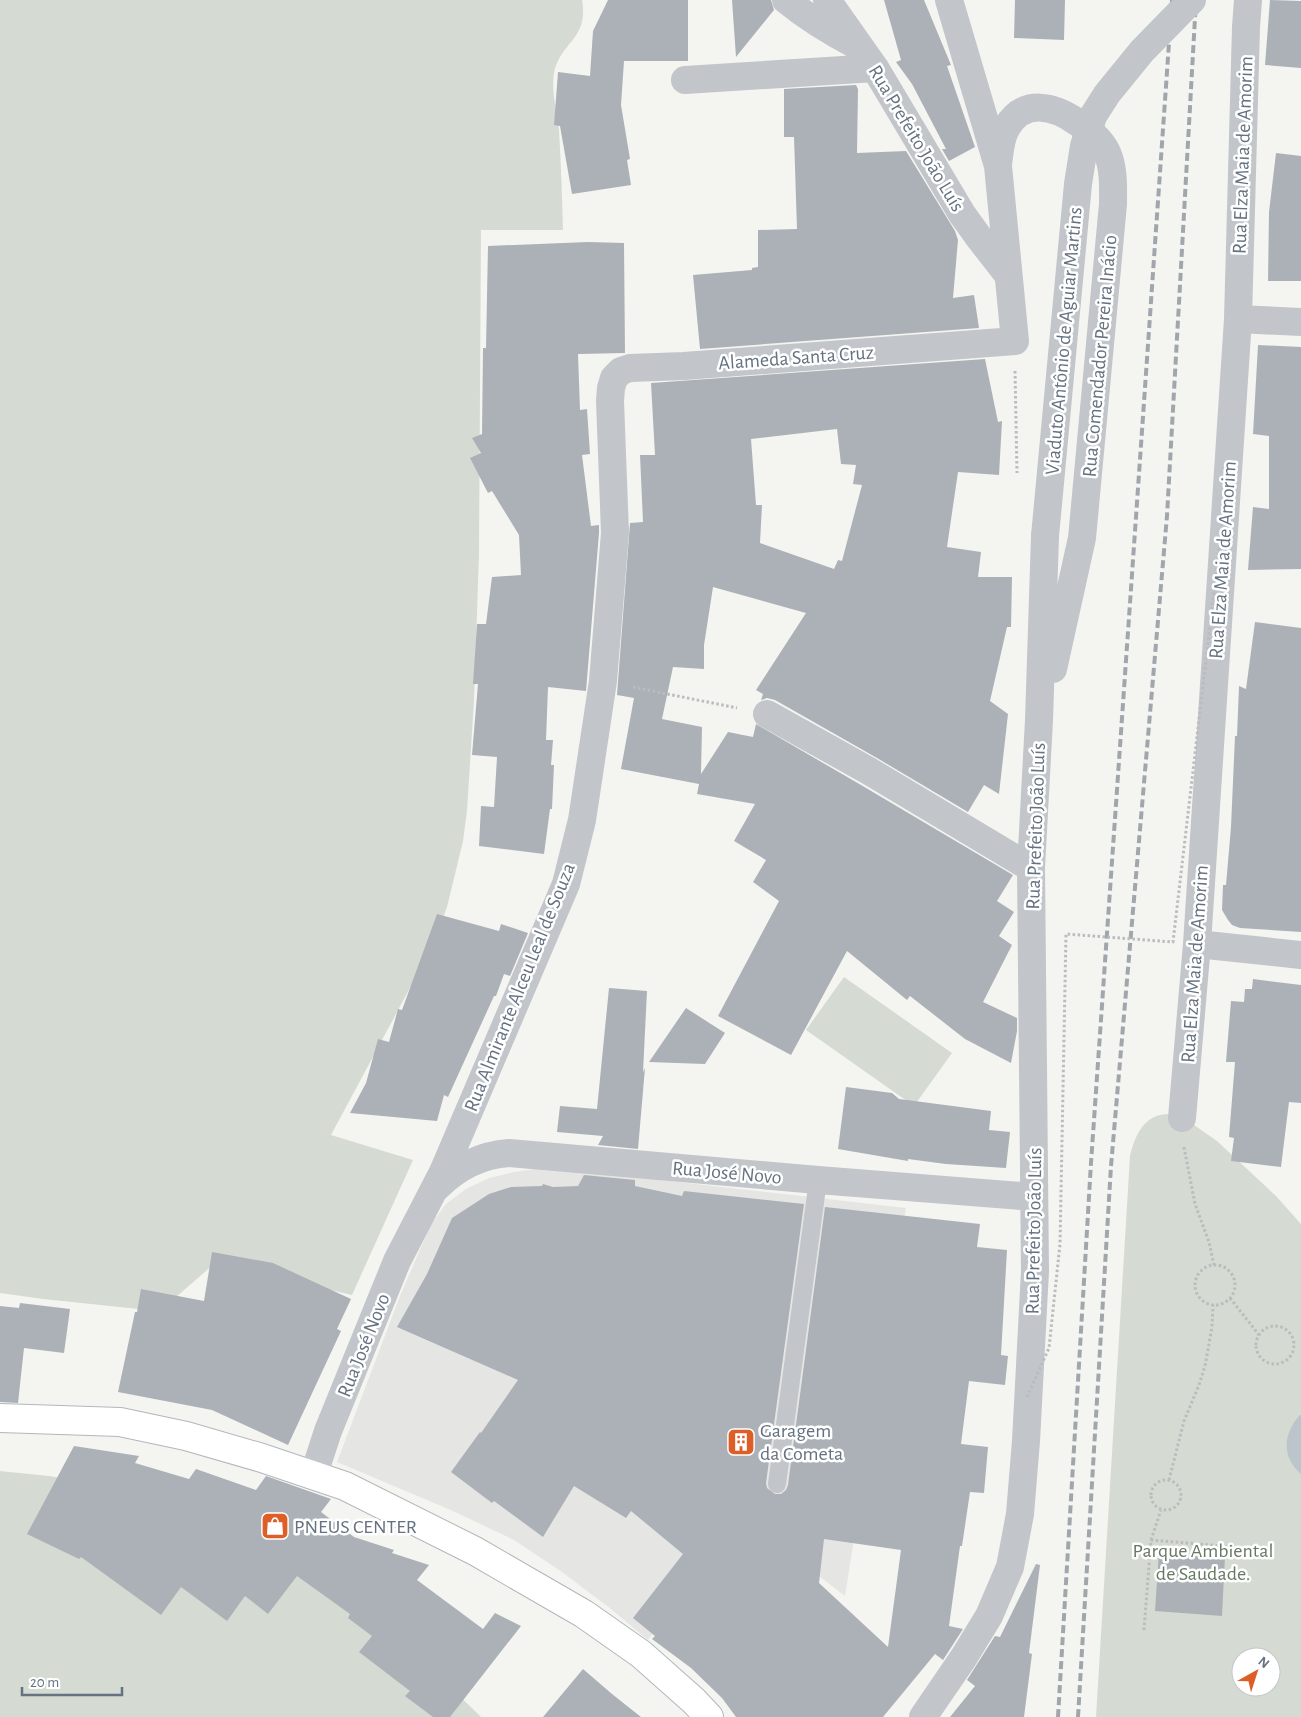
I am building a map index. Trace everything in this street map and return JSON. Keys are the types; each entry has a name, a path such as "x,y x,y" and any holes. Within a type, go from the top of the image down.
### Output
{"main road":[{"path":"0,1418 120,1422 186,1436 314,1474 345,1486 475,1551 584,1614 641,1654 694,1701 709,1717"}],"street":[{"path":"786,0 801,13 867,57"},
{"name":"Rua Prefeito João Luís","path":"827,0 867,57 962,214 1008,275"},
{"path":"949,0 998,166 1008,275"},
{"name":"Viaduto Antônio de Aguiar Martins","path":"1039,720 1045,536 1078,184 1084,146 1093,116 1107,94 1142,51 1192,0"},
{"name":"Rua Elza Maia de Amorim","path":"1182,1118 1197,944 1238,319 1248,0"},
{"path":"685,80 867,57"},
{"name":"Rua Comendador Pereira Inácio","path":"998,166 1001,142 1007,127 1017,116 1026,110 1038,107 1053,109 1068,116 1098,139 1108,154 1113,172 1113,204 1082,538 1051,676 1039,720"},
{"name":"Alameda Santa Cruz","path":"611,412 610,394 614,378 621,371 630,368 684,366 1015,341 1008,275"},
{"path":"1238,319 1301,322"},
{"name":"Rua Almirante Alceu Leal de Souza","path":"437,1182 566,884 582,820 603,681 615,533 611,412"},
{"path":"768,714 869,771 1031,868"},
{"name":"Rua Prefeito João Luís","path":"923,1717 984,1624 1010,1567 1020,1514 1035,1271 1031,868 1039,720"},
{"path":"1197,944 1301,955"},
{"name":"Rua José Novo","path":"314,1474 328,1432 397,1261 437,1182 467,1164 491,1155 509,1153 1034,1197"}],"lane":[{"path":"777,1484 818,1180"}],"path":[{"path":"1027,1397 1049,1348 1060,1244 1066,934 1173,942 1227,480"},
{"path":"603,681 768,714"},
{"path":"1182,1118 1190,1184 1209,1242 1214,1265"},
{"path":"1214,1265 1222,1267 1232,1275 1235,1286 1230,1298 1223,1303 1213,1305 1200,1297 1196,1290 1196,1282 1202,1270 1214,1265"},
{"path":"1230,1298 1259,1335"},
{"path":"1169,1480 1184,1420 1200,1385 1205,1366 1212,1327 1213,1305"},
{"path":"1272,1326 1281,1327 1289,1332 1295,1344 1291,1357 1284,1363 1276,1365 1263,1360 1258,1354 1256,1345 1259,1335 1263,1330 1272,1326"},
{"path":"1169,1480 1177,1484 1182,1498 1172,1510 1161,1510 1153,1503 1151,1493 1155,1484 1159,1481 1169,1480"},
{"path":"1144,1630 1151,1540 1161,1510"},
{"path":"1151,1540 1235,1547"}],"shaded area":[{"path":"542,1168 906,1208 845,1596 743,1518 648,1640 562,1572 514,1540 453,1511 337,1462 400,1296 431,1224 446,1204 466,1189 489,1178"},
{"path":"1300,1415 1301,1474 1287,1453 1290,1429"}],"green space":[{"path":"0,0 582,0 583,13 578,33 557,63 553,80 559,130 563,230 481,230 479,554 474,700 467,811 463,841 447,907 433,945 331,1135 413,1160 352,1295 215,1263 167,1305 148,1310 0,1293"},
{"path":"844,977 952,1053 914,1106 806,1030"},
{"name":"Parque Ambiental de Saudade.","path":"1167,1114 1187,1120 1217,1141 1276,1196 1301,1224 1301,1717 1096,1717 1130,1156 1138,1134 1152,1118"},
{"path":"0,1471 98,1484 279,1559 436,1673 481,1717 0,1717"}],"building":[{"path":"608,0 688,0 688,61 624,61 621,105 630,159 627,160 631,185 572,194 560,126 554,125 558,72 590,76 593,31"},
{"path":"732,0 771,0 774,10 736,57"},
{"path":"884,0 924,0 951,65 947,66 975,147 949,161 942,149 946,149 912,84 896,62 901,60"},
{"path":"1015,0 1065,0 1064,40 1014,38"},
{"path":"1270,0 1301,1 1301,68 1265,65"},
{"path":"856,85 858,89 857,153 906,151 955,231 958,240 953,298 974,295 979,328 700,349 693,275 752,270 752,268 758,267 758,230 797,229 794,137 784,137 784,89"},
{"path":"1276,153 1301,156 1301,281 1268,281 1269,212"},
{"path":"588,242 624,243 625,353 578,354 580,410 587,409 590,454 582,455 591,526 599,525 586,691 548,687 546,740 553,740 551,765 554,765 552,809 550,809 544,854 479,846 481,806 494,807 497,757 472,755 478,684 473,684 477,624 486,624 492,577 521,575 519,535 492,491 488,493 470,458 481,453 472,438 482,434 483,348 486,348 488,246"},
{"path":"1258,345 1301,347 1301,569 1248,570 1253,507 1269,509 1269,436 1253,434"},
{"path":"985,359 998,422 1002,421 999,475 958,472 947,547 981,552 978,577 1012,577 1011,627 1007,627 990,701 1008,714 999,794 984,785 968,812 775,700 767,698 761,700 763,694 756,690 806,613 713,587 704,645 704,669 673,667 662,719 702,727 701,774 728,732 753,737 756,724 1013,875 997,901 1014,912 999,936 1012,945 983,1002 1017,1018 1017,1031 1011,1063 965,1039 910,996 907,1000 847,951 791,1055 718,1016 779,901 753,882 766,860 734,841 755,804 697,794 699,784 621,769 634,698 617,695 630,523 643,522 640,455 655,455 651,383","holes":["837,429 841,464 856,465 853,484 862,485 842,561 838,560 834,569 760,543 762,505 756,505 751,439"]},
{"path":"1255,622 1301,628 1301,932 1240,928 1232,925 1222,910 1223,885 1226,885 1231,827 1239,686 1246,689"},
{"path":"437,914 499,931 501,924 528,933 510,976 504,974 496,996 494,996 448,1097 444,1095 437,1121 350,1113 366,1083 378,1039 389,1042 398,1009 402,1010"},
{"path":"1253,979 1301,985 1301,1103 1289,1102 1281,1167 1231,1161 1234,1138 1229,1137 1235,1062 1226,1062 1231,1001 1244,1002 1245,989 1252,989"},
{"path":"609,988 647,991 643,1072 645,1068 638,1149 598,1145 603,1136 557,1132 560,1106 597,1109"},
{"path":"686,1008 725,1033 705,1064 649,1062"},
{"path":"846,1087 892,1093 899,1099 991,1111 989,1130 1010,1132 1006,1168 946,1164 908,1159 908,1161 838,1149"},
{"path":"584,1175 635,1180 635,1186 682,1196 684,1191 804,1204 766,1483 767,1488 775,1494 781,1494 788,1485 825,1207 980,1224 977,1247 1007,1250 1001,1355 1008,1356 1005,1385 969,1381 961,1444 988,1447 984,1493 970,1492 962,1546 960,1546 949,1626 963,1629 943,1660 935,1654 883,1717 736,1717 722,1698 691,1668 652,1639 655,1636 633,1618 683,1554 631,1511 626,1518 574,1486 543,1537 494,1501 492,1503 451,1472 518,1380 397,1327 427,1274 452,1218 489,1194 511,1187 542,1186 543,1184 553,1187 578,1186","holes":["824,1539 901,1550 888,1647 819,1583"]},
{"path":"212,1252 273,1263 351,1299 337,1329 341,1331 288,1445 212,1410 118,1392 141,1289 204,1301"},
{"path":"20,1303 70,1309 64,1353 24,1348 18,1403 0,1402 0,1306 19,1308"},
{"path":"74,1446 139,1456 135,1463 189,1479 196,1469 256,1490 266,1476 331,1499 321,1512 354,1537 394,1550 392,1553 429,1565 417,1580 483,1629 495,1613 521,1626 450,1717 433,1717 405,1696 410,1691 359,1652 372,1636 348,1618 350,1614 297,1576 268,1614 245,1596 227,1621 181,1587 161,1615 81,1557 79,1559 27,1534"},
{"path":"1159,1552 1225,1556 1222,1616 1155,1611"},
{"path":"1036,1564 1040,1565 1029,1653 1032,1654 1024,1717 950,1717 975,1686 967,1680 995,1636 1000,1637"},
{"path":"583,1669 612,1694 641,1717 543,1717"}],"railway":[{"path":"1058,1717 1091,1163 1172,0"},
{"path":"1078,1717 1111,1166 1167,516 1196,0"}],"place":[{"name":"Garagem da Cometa","path":"741,1442"},
{"name":"PNEUS CENTER","path":"275,1526"}]}
